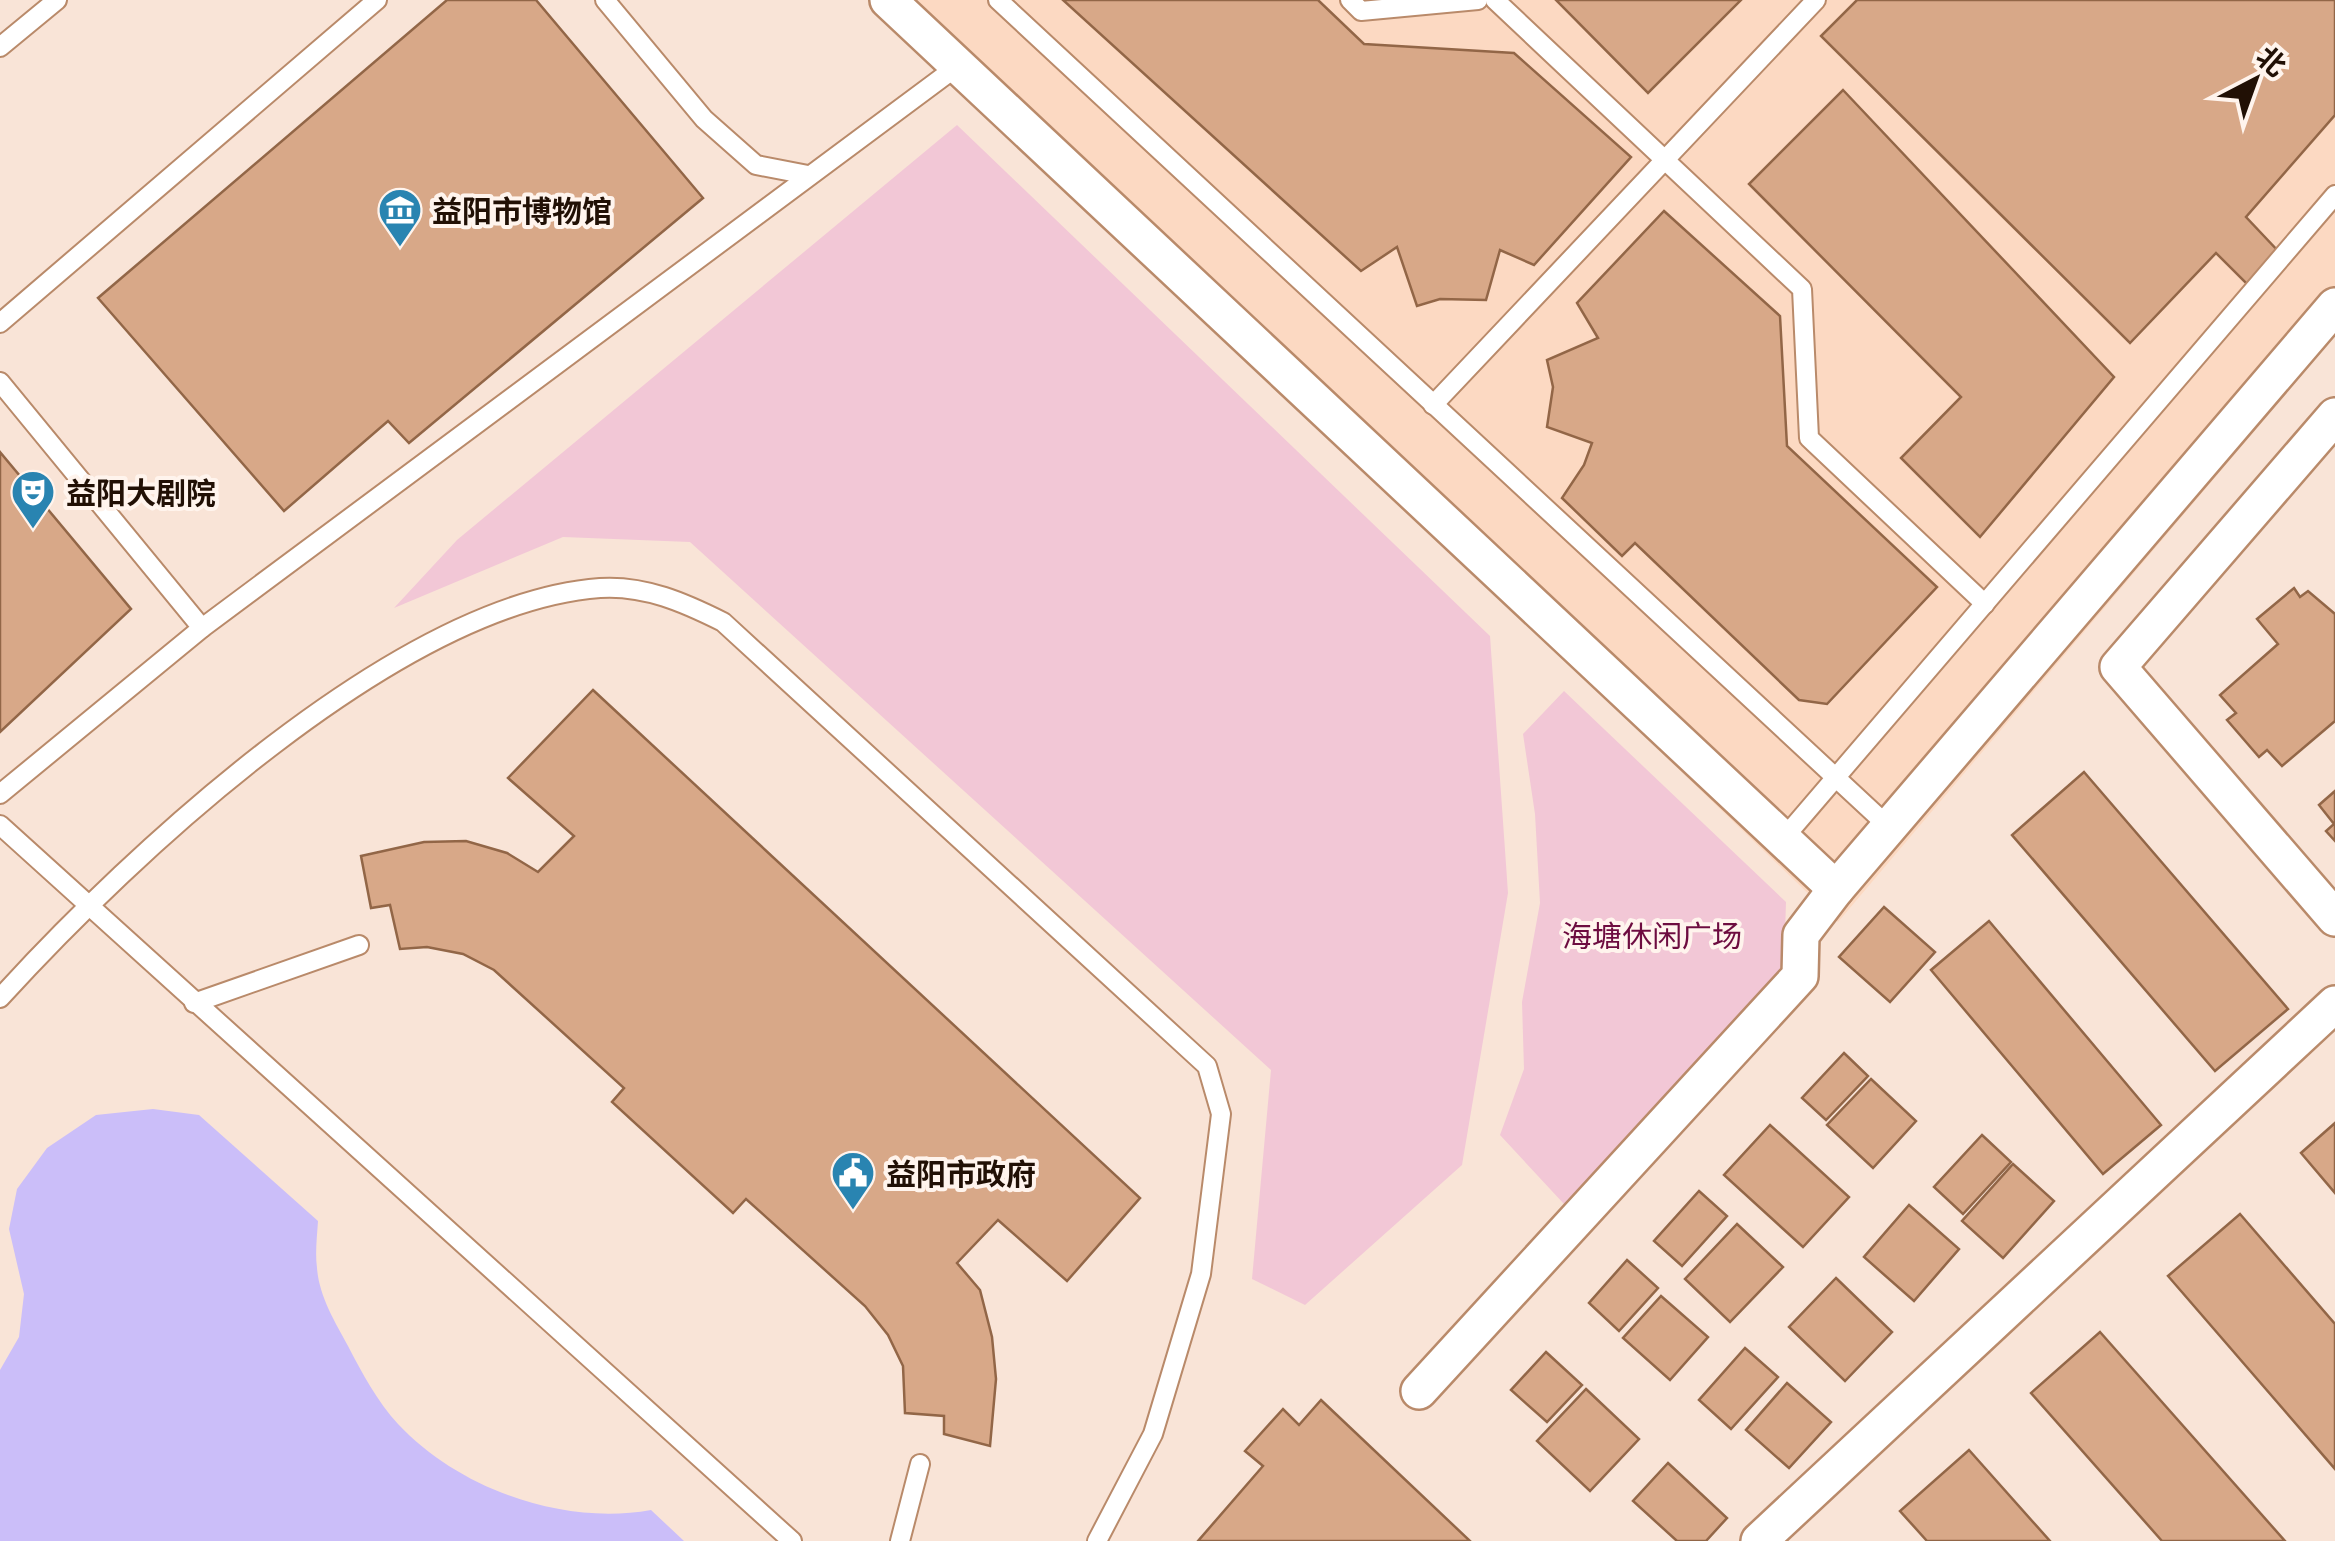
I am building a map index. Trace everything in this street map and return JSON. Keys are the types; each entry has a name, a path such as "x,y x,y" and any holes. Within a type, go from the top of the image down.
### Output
{"street":[{"path":"888,0 1836,889"},
{"path":"1419,1391 1800,976 1801,936 1836,889 2335,306"},
{"path":"2335,416 2118,667 2335,918"},
{"path":"1759,1541 2335,1004"}],"lane":[{"path":"0,46 56,0"},
{"path":"0,323 377,0"},
{"path":"605,0 704,119 743,153 756,164 808,176"},
{"path":"998,0 1889,827"},
{"path":"1350,0 1361,11 1478,0"},
{"path":"1495,0 1802,289 1809,438 1985,604"},
{"path":"1433,404 1816,0"},
{"path":"0,794 202,628 959,65"},
{"path":"1784,839 2335,196"},
{"path":"0,382 202,628"},
{"path":"0,998 87,906 197,808 303,722 426,644 512,604 602,588 670,596 724,622 1207,1066 1221,1114 1201,1274 1154,1434 1096,1541"},
{"path":"0,825 792,1541"},
{"path":"194,1002 360,945"},
{"path":"900,1541 920,1464"}],"shaded area":[{"path":"876,0 2335,0 2335,336 1838,922"},
{"path":"153,1109 199,1115 318,1221 317,1268 328,1308 377,1396 398,1424 423,1447 482,1484 548,1507 617,1514 651,1510 684,1541 0,1541 0,1370 19,1337 24,1294 9,1229 17,1189 47,1148 96,1115"}],"green space":[{"path":"957,125 1490,636 1508,893 1462,1165 1305,1305 1252,1279 1271,1070 690,542 563,537 394,608 457,540"},
{"name":"海塘休闲广场","path":"1564,691 1786,902 1784,965 1564,1204 1500,1135 1524,1069 1522,1002 1540,903 1535,814 1523,734"}],"building":[{"name":"益阳市博物馆","path":"447,0 536,0 703,198 409,443 388,421 284,511 98,298"},
{"path":"1063,0 1318,0 1364,44 1514,53 1631,157 1534,265 1500,250 1486,300 1440,299 1417,306 1397,247 1361,271"},
{"path":"1556,0 1741,0 1648,93"},
{"path":"1857,0 2335,0 2335,115 2246,217 2279,252 2249,286 2216,253 2130,343 1821,36"},
{"path":"1843,90 2114,377 1980,537 1901,458 1961,397 1749,184"},
{"path":"1664,211 1780,316 1787,446 1937,587 1827,704 1799,700 1635,543 1622,556 1562,498 1584,465 1592,443 1547,427 1553,387 1547,360 1598,338 1577,303"},
{"name":"益阳大剧院","path":"0,452 131,609 0,732"},
{"path":"2294,588 2300,597 2308,591 2335,614 2335,721 2282,766 2267,750 2259,757 2227,720 2236,713 2220,695 2278,644 2257,619"},
{"name":"益阳市政府","path":"593,690 1140,1198 1067,1281 998,1220 957,1263 980,1290 992,1337 996,1379 990,1446 944,1434 944,1416 905,1413 903,1366 888,1335 865,1306 746,1199 733,1213 612,1102 624,1088 494,970 463,954 427,947 400,949 390,905 371,908 361,856 424,842 466,841 507,853 538,872 574,836 508,778"},
{"path":"2084,772 2288,1009 2215,1071 2012,835"},
{"path":"2335,791 2335,841 2326,831 2334,824 2319,805"},
{"path":"1884,907 1935,952 1890,1002 1839,957"},
{"path":"1989,921 2161,1125 2103,1174 1931,970"},
{"path":"1844,1053 1868,1076 1826,1120 1802,1098"},
{"path":"1871,1079 1916,1121 1873,1168 1827,1125"},
{"path":"2335,1123 2335,1193 2301,1153"},
{"path":"1770,1125 1849,1197 1803,1247 1724,1175"},
{"path":"1982,1135 2011,1162 1963,1214 1934,1187"},
{"path":"2013,1164 2054,1201 2003,1258 1962,1221"},
{"path":"1699,1191 1727,1216 1682,1266 1654,1241"},
{"path":"1909,1205 1959,1249 1914,1301 1864,1257"},
{"path":"2240,1214 2335,1324 2335,1469 2168,1276"},
{"path":"1737,1224 1783,1267 1730,1322 1685,1279"},
{"path":"1627,1260 1658,1288 1619,1331 1589,1303"},
{"path":"1836,1278 1892,1332 1845,1381 1789,1327"},
{"path":"1661,1296 1708,1337 1670,1380 1623,1338"},
{"path":"2100,1332 2285,1541 2162,1541 2031,1393"},
{"path":"1745,1348 1778,1377 1731,1429 1699,1400"},
{"path":"1546,1352 1582,1385 1547,1422 1511,1390"},
{"path":"1787,1383 1831,1422 1789,1468 1746,1430"},
{"path":"1586,1389 1639,1439 1590,1491 1537,1441"},
{"path":"1321,1400 1470,1541 1198,1541 1263,1466 1245,1451 1283,1409 1299,1425"},
{"path":"1969,1450 2050,1541 1927,1541 1900,1511"},
{"path":"1668,1463 1727,1518 1706,1541 1677,1541 1633,1501"}],"place":[{"name":"益阳市博物馆","path":"400,248"},
{"name":"益阳大剧院","path":"33,530"},
{"name":"益阳市政府","path":"853,1211"}]}
